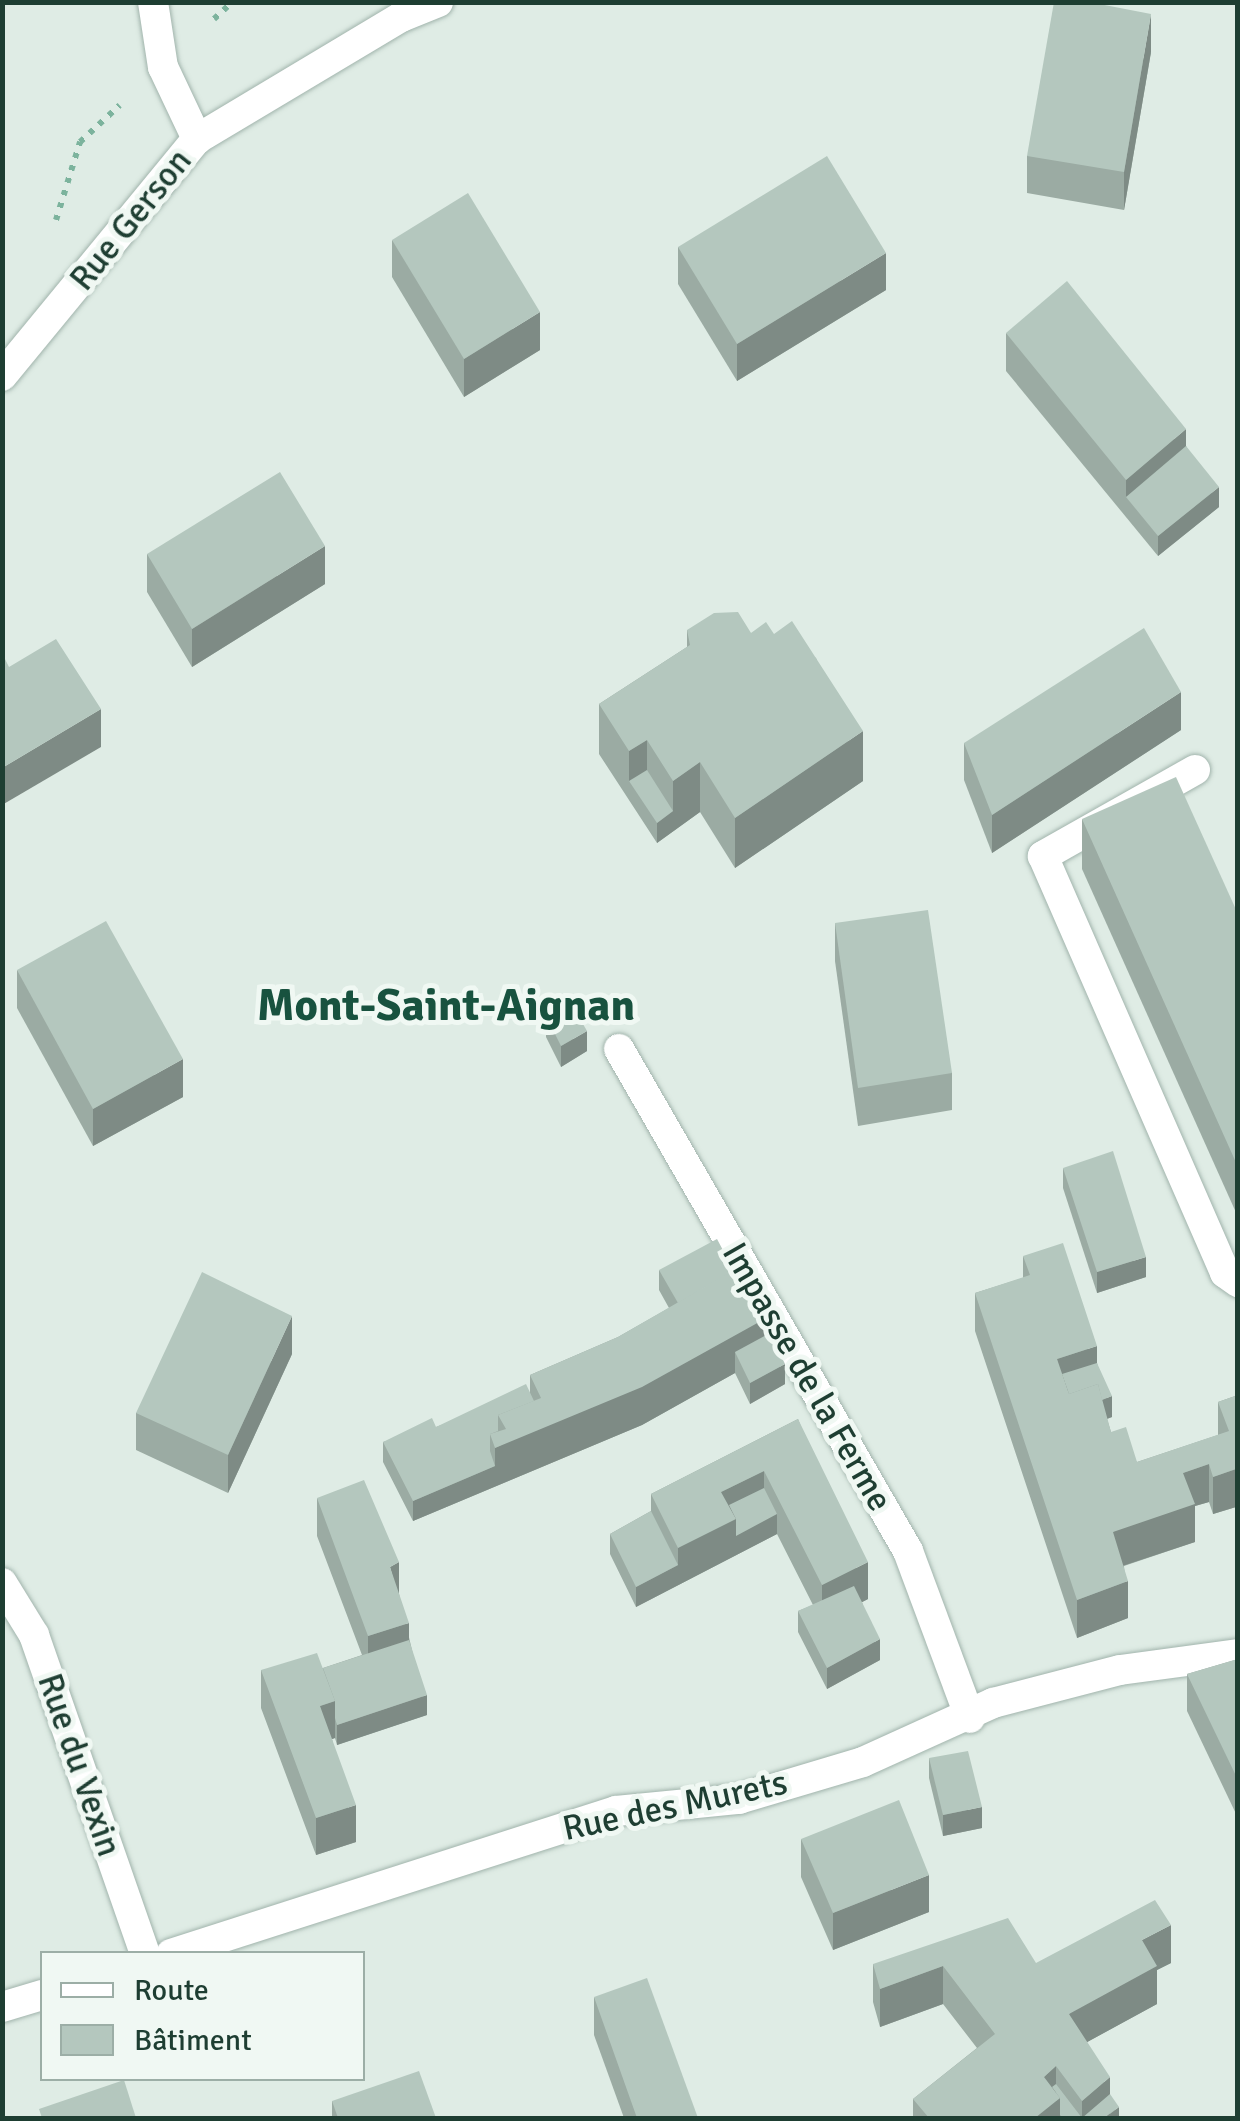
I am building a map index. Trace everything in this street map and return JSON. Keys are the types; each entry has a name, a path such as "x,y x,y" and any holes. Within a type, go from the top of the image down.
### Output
{"street":[{"path":"153,2 163,67 197,139"},
{"name":"Rue Gerson","path":"2,376 197,139 401,16 438,2"},
{"path":"1195,770 1044,856 1225,1273 1238,1282"},
{"name":"Impasse de la Ferme","path":"618,1049 908,1551 970,1718"},
{"name":"Rue du Vexin","path":"2,1582 34,1635 144,1951"},
{"name":"Rue des Murets","path":"180,1951 616,1811 739,1799 863,1762 970,1718 993,1703 1120,1670 1238,1654"},
{"path":"2,2007 40,1996"}],"path":[{"path":"93,268 54,218 80,142 232,2"}],"building":[{"path":"1054,2 1089,2 1151,14 1124,172 1027,156"},
{"path":"827,156 886,253 737,344 678,247"},
{"path":"468,193 540,312 464,359 392,240"},
{"path":"1067,281 1186,429 1126,480 1006,333"},
{"path":"1186,446 1219,487 1158,536 1126,497"},
{"path":"280,472 325,546 192,629 147,554"},
{"path":"738,612 751,633 766,622 774,634 792,621 863,731 735,818 700,762 673,781 647,740 629,751 599,704 690,645 687,630 714,613"},
{"path":"1144,628 1181,692 992,815 964,743"},
{"path":"56,639 101,709 2,768 2,653 9,667"},
{"path":"647,770 673,811 657,823 629,781"},
{"path":"1176,777 1238,914 1238,1167 1082,819"},
{"path":"928,910 952,1073 858,1088 835,923"},
{"path":"106,921 183,1059 93,1109 17,970"},
{"path":"571,1003 587,1031 561,1046 546,1016"},
{"path":"1113,1151 1146,1257 1097,1272 1063,1168"},
{"path":"717,1239 734,1271 678,1303 659,1270"},
{"path":"1063,1243 1097,1346 1057,1359 1069,1394 1098,1384 1111,1432 1126,1427 1137,1462 1229,1431 1218,1402 1238,1395 1238,1473 1236,1469 1213,1477 1209,1464 1183,1473 1195,1504 1113,1532 1128,1581 1077,1600 975,1293 1030,1275 1023,1256"},
{"path":"741,1266 770,1316 642,1387 495,1448 490,1434 506,1429 498,1415 541,1398 530,1375 618,1337"},
{"path":"202,1272 292,1316 228,1455 136,1413"},
{"path":"770,1333 785,1364 750,1383 735,1352"},
{"path":"1097,1363 1112,1396 1102,1400 1098,1384 1069,1394 1062,1374"},
{"path":"526,1384 534,1401 498,1415 498,1431 490,1434 495,1466 413,1501 383,1442 432,1418 436,1427"},
{"path":"798,1419 868,1562 822,1585 764,1471 721,1492 736,1519 678,1548 651,1494"},
{"path":"364,1480 399,1562 390,1567 409,1623 368,1636 317,1498"},
{"path":"764,1488 777,1514 736,1536 736,1519 729,1505"},
{"path":"651,1511 678,1565 636,1587 610,1534"},
{"path":"854,1586 880,1639 827,1668 798,1611"},
{"path":"409,1640 427,1695 337,1725 335,1701 323,1668"},
{"path":"317,1653 335,1701 320,1706 356,1805 316,1818 261,1670"},
{"path":"1238,1659 1238,1780 1187,1674"},
{"path":"968,1751 982,1807 943,1815 929,1758"},
{"path":"899,1800 929,1875 833,1913 801,1839"},
{"path":"1155,1900 1171,1925 1142,1940 1157,1966 1069,2014 1110,2077 1082,2101 1056,2066 1044,2077 1060,2098 1035,2118 929,2118 913,2099 995,2034 943,1966 880,1989 873,1964 1008,1918 1036,1963"},
{"path":"647,1978 698,2118 637,2118 594,1997"},
{"path":"419,2071 436,2118 338,2118 332,2101"},
{"path":"124,2081 136,2118 42,2118 39,2109"},
{"path":"1056,2084 1082,2118 1060,2115 1060,2098 1052,2087"},
{"path":"1110,2094 1119,2107 1104,2118 1082,2118"}],"district":[{"name":"Mont-Saint-Aignan","path":"446,1006"}]}
